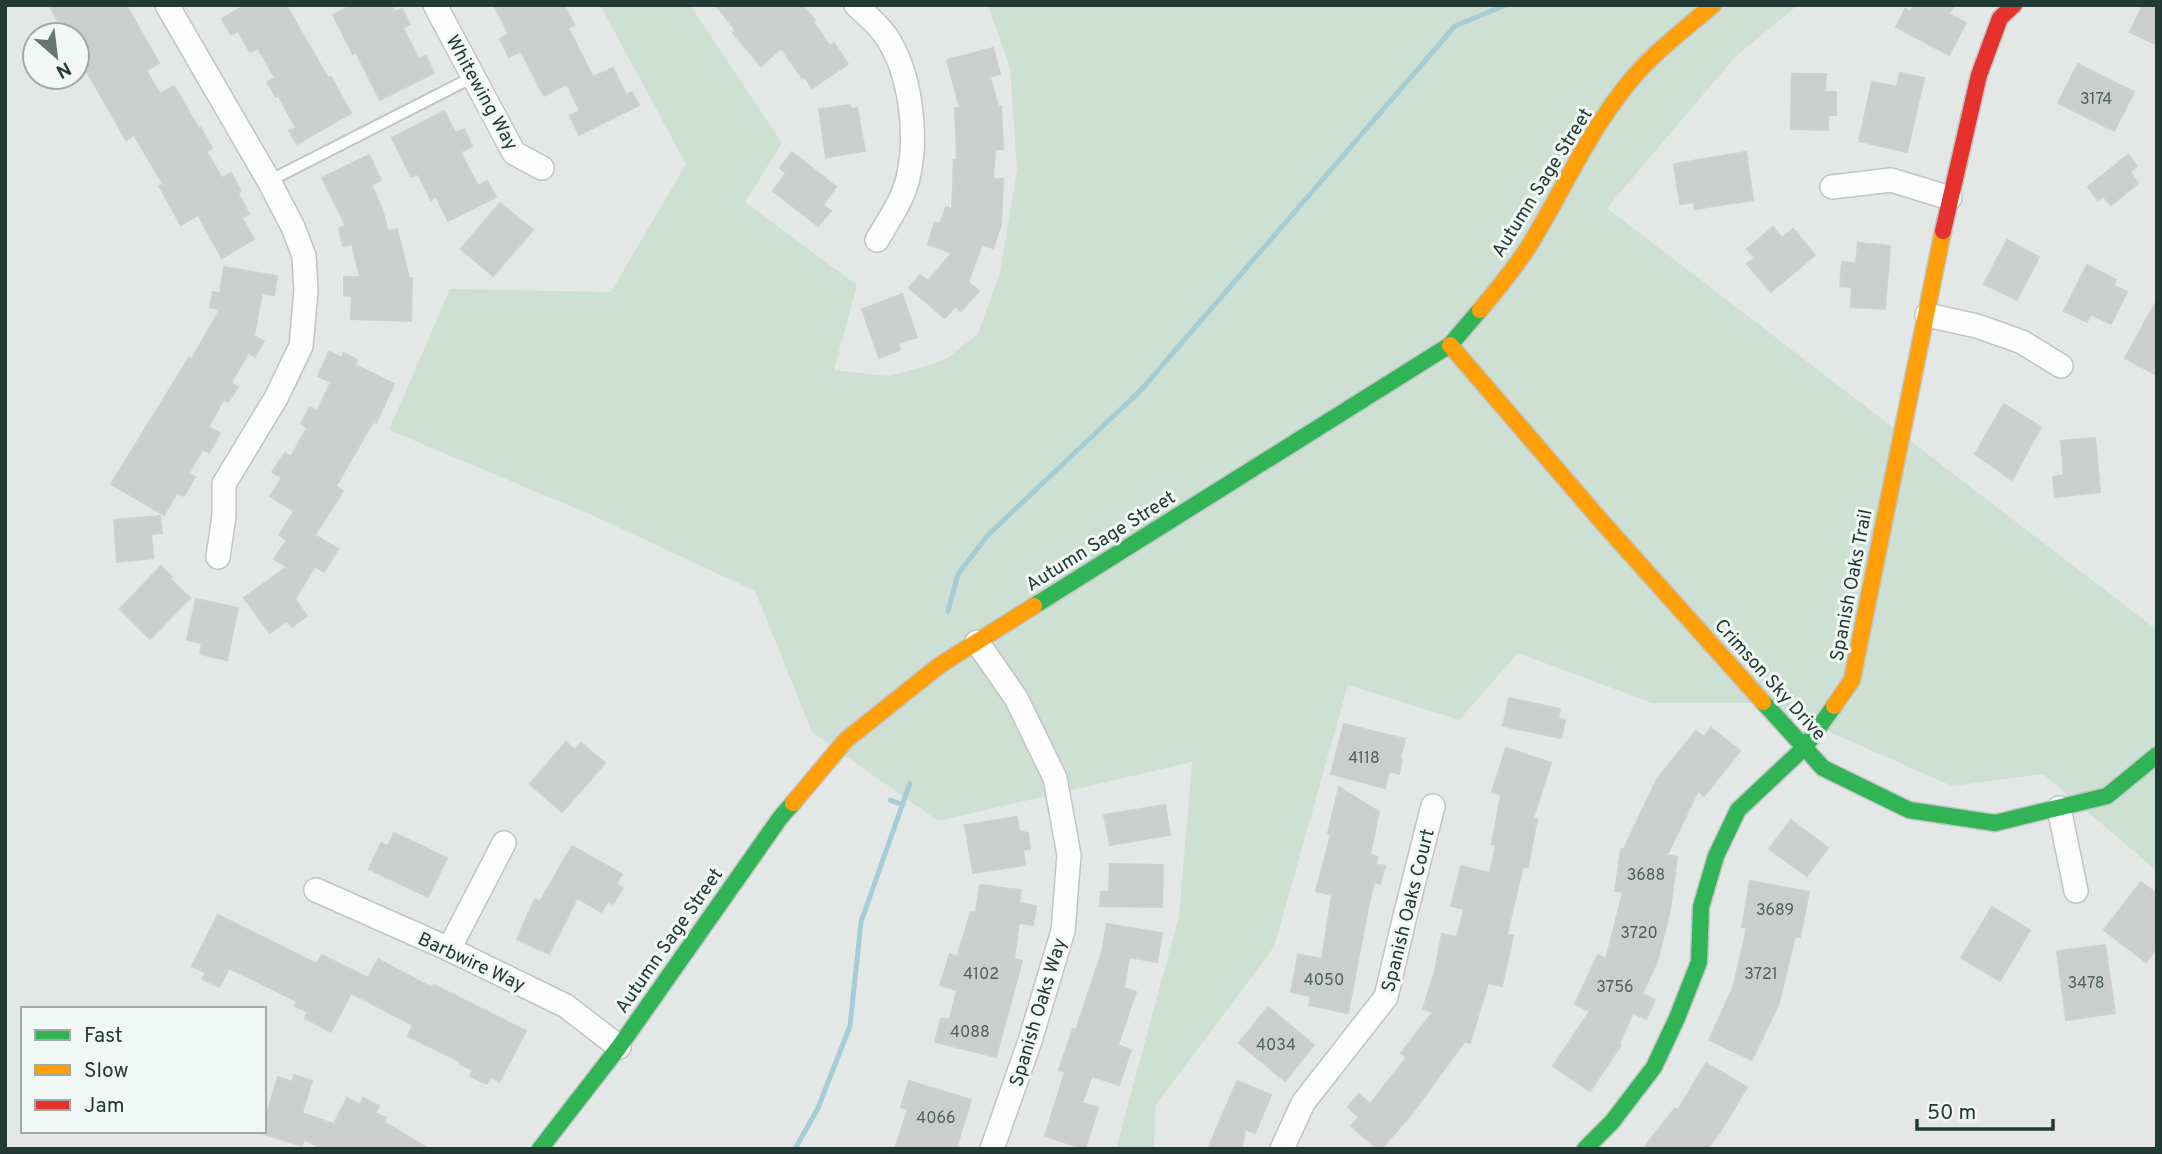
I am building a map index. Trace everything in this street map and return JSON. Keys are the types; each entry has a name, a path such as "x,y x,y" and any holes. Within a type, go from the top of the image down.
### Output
{"street":[{"name":"Whitewing Way","path":"435,5 513,153 542,168"},
{"path":"856,5 887,37 901,66 910,99 911,154 908,179 877,240"},
{"name":"Autumn Sage Street","path":"540,1149 619,1047 780,818 846,740 940,665 1450,345 1492,298 1528,246 1619,94 1648,62 1713,5"},
{"name":"Spanish Oaks Trail","path":"1585,1149 1612,1122 1654,1067 1677,1018 1699,962 1701,907 1717,856 1738,810 1805,747 1852,680 1950,198 1979,75 2000,18 2014,5"},
{"path":"175,8 293,227 304,256 306,291 301,346 276,398 224,484 218,557"},
{"path":"1832,187 1891,180 1950,198"},
{"path":"1927,315 1977,326 2022,342 2062,366"},
{"name":"Crimson Sky Drive","path":"1450,345 1603,523 1823,768 1909,810 1994,823 2107,796 2157,755"},
{"name":"Spanish Oaks Way","path":"977,642 1016,698 1055,778 1069,855 1063,931 1030,1041 992,1149"},
{"name":"Spanish Oaks Court","path":"1282,1149 1303,1103 1386,997 1433,806"},
{"path":"2059,808 2076,891"},
{"path":"449,949 505,843"},
{"name":"Barbwire Way","path":"316,890 449,949 566,1006 619,1047"}],"lane":[{"path":"269,181 473,77"}],"green space":[{"path":"600,5 690,5 782,143 745,202 857,285 834,370 888,376 946,359 978,334 1000,272 1017,170 1010,68 988,5 1798,5 1735,57 1607,208 2157,630 2157,871 2043,774 1952,786 1764,703 1652,703 1518,653 1459,720 1348,685 1274,947 1155,1106 1154,1149 1116,1149 1179,916 1192,762 938,821 812,732 755,591 594,516 389,430 450,289 611,292 686,164"}],"building":[{"path":"49,5 126,5 159,63 146,70 160,94 174,86 212,148 206,151 222,178 231,173 249,214 242,218 254,239 222,258 198,215 181,225 159,186 163,184 134,135 126,140 91,79 91,21 58,21"},
{"path":"245,5 286,5 351,113 297,144 289,131 296,128 278,95 276,97 267,82 275,78 258,48 250,52 238,31 231,35 222,19"},
{"path":"352,5 391,5 394,12 402,9 410,24 403,28 419,59 426,56 434,73 380,100 356,52 353,54 333,15"},
{"path":"494,5 564,5 574,25 568,28 593,77 613,68 626,95 632,92 639,105 579,135 570,116 580,111 567,84 544,96 521,51 509,57 500,39 509,34"},
{"path":"716,5 802,5 815,20 813,22 830,46 834,43 848,64 812,88 781,48 761,66 733,33 736,31"},
{"path":"1914,5 1954,5 1949,14 1966,23 1949,55 1896,27 1905,9 1911,12"},
{"path":"2143,5 2157,5 2157,45 2130,32"},
{"path":"993,48 1000,74 990,77 998,106 1001,106 1003,149 995,149 993,179 1003,179 1001,225 993,248 982,245 968,282 979,291 961,311 955,306 945,318 909,288 920,275 928,281 952,253 928,244 935,222 940,224 946,207 952,209 954,160 957,160 955,108 960,108 947,60"},
{"path":"2078,64 2134,92 2114,131 2058,103"},
{"path":"1900,73 1924,78 1907,152 1859,141 1872,82 1897,87"},
{"path":"1792,74 1826,74 1825,92 1836,92 1836,115 1828,115 1828,130 1791,129"},
{"path":"850,105 851,109 857,108 865,151 826,157 819,109"},
{"path":"444,111 455,133 464,129 472,146 460,152 478,186 487,181 496,197 448,221 436,197 431,200 418,174 411,177 392,138"},
{"path":"792,152 836,187 823,205 831,211 818,226 773,191 786,173 780,168"},
{"path":"1746,152 1753,200 1695,209 1694,202 1680,204 1674,164"},
{"path":"369,155 381,180 371,185 388,231 397,229 409,278 412,278 411,321 351,319 352,296 344,295 344,277 360,277 352,244 343,246 339,228 346,226 322,178"},
{"path":"2128,155 2137,166 2130,172 2138,183 2111,205 2103,196 2098,200 2088,187"},
{"path":"500,203 533,230 493,276 461,249"},
{"path":"1773,227 1782,238 1793,229 1815,255 1771,292 1747,264 1755,258 1747,249"},
{"path":"2007,240 2039,257 2017,300 1984,284"},
{"path":"1858,243 1890,246 1885,309 1851,307 1852,287 1840,286 1842,262 1856,263"},
{"path":"2087,265 2116,280 2113,285 2127,292 2111,324 2091,314 2087,322 2064,311"},
{"path":"224,267 277,276 274,295 262,293 254,336 264,341 255,357 248,353 231,383 238,387 228,402 224,399 208,427 220,433 209,453 203,449 189,473 195,477 184,496 177,493 164,515 111,484 189,358 192,359 220,309 210,307 213,292 220,293"},
{"path":"902,294 917,337 898,343 900,350 879,358 862,309"},
{"path":"2157,300 2157,375 2125,358"},
{"path":"329,352 342,358 344,353 357,360 355,365 394,384 376,423 373,422 336,486 343,491 315,535 338,549 324,572 315,566 295,599 307,616 292,627 287,621 270,633 244,598 287,567 274,559 287,540 279,535 294,511 270,496 282,478 272,472 285,453 291,457 307,428 301,424 310,407 317,411 331,382 318,376"},
{"path":"2004,404 2041,427 2012,480 1975,454"},
{"path":"2095,438 2100,492 2055,497 2053,477 2064,475 2061,441"},
{"path":"160,516 162,533 151,534 153,558 117,562 114,520"},
{"path":"161,566 190,598 150,639 120,609"},
{"path":"196,599 238,608 227,660 200,654 202,643 187,640"},
{"path":"1509,698 1560,709 1558,718 1565,720 1561,738 1503,726"},
{"path":"1344,724 1405,739 1399,774 1389,771 1385,788 1331,774"},
{"path":"1711,728 1740,751 1704,796 1698,791 1667,855 1677,857 1670,910 1657,962 1642,994 1655,1000 1646,1019 1633,1013 1619,1043 1621,1045 1590,1091 1553,1066 1590,1011 1575,1004 1598,955 1606,959 1623,892 1615,891 1621,849 1624,849 1657,779 1696,731 1704,737"},
{"path":"566,742 575,750 581,743 605,763 562,812 530,784"},
{"path":"1506,748 1551,763 1533,818 1537,819 1528,867 1523,866 1507,934 1513,936 1502,986 1488,983 1470,1043 1465,1041 1410,1116 1381,1149 1378,1149 1351,1126 1359,1117 1348,1107 1359,1094 1370,1104 1407,1057 1401,1053 1433,1012 1423,1009 1435,971 1442,934 1457,937 1464,909 1451,906 1461,866 1490,873 1501,795 1492,792"},
{"path":"1339,787 1379,812 1370,854 1378,857 1376,864 1385,866 1380,884 1374,882 1348,1013 1309,1005 1311,996 1291,992 1298,955 1322,959 1332,895 1316,891 1331,834 1328,833"},
{"path":"1165,805 1170,835 1110,845 1104,815"},
{"path":"1017,817 1019,831 1028,833 1030,849 1023,850 1025,865 973,873 965,825"},
{"path":"1791,820 1828,848 1807,876 1769,849"},
{"path":"394,833 447,858 428,897 369,869 381,843 388,846"},
{"path":"572,846 622,874 616,884 623,888 613,904 608,901 601,912 577,898 549,954 517,939 535,899 540,902"},
{"path":"1110,864 1163,865 1162,907 1100,906 1101,892 1109,892"},
{"path":"1750,881 1809,892 1800,937 1795,936 1779,1003 1752,1060 1709,1040 1733,988 1747,928 1742,927"},
{"path":"2141,882 2157,894 2157,948 2146,962 2104,930"},
{"path":"980,885 1021,890 1019,903 1036,906 1033,925 1019,923 1014,959 1022,961 996,1057 935,1042 941,1019 950,1019 957,990 940,985 950,954 957,957 971,912 976,912"},
{"path":"1992,907 2030,930 2000,981 1961,958"},
{"path":"218,915 317,964 322,955 368,978 378,959 432,988 434,985 526,1031 499,1082 491,1077 487,1084 470,1076 473,1070 460,1064 461,1062 408,1036 413,1025 351,993 331,1032 305,1018 308,1012 295,1006 297,1001 229,968 219,987 202,979 206,973 192,966"},
{"path":"1107,924 1162,933 1157,962 1129,957 1124,988 1136,992 1118,1045 1131,1050 1119,1085 1092,1076 1082,1103 1098,1108 1085,1149 1045,1136 1065,1072 1059,1070 1073,1029 1076,1030 1102,952"},
{"path":"2105,945 2115,1013 2066,1020 2057,951"},
{"path":"1268,1007 1314,1045 1285,1081 1239,1043"},
{"path":"1706,1063 1747,1087 1720,1132 1707,1149 1643,1149 1675,1108 1678,1110"},
{"path":"294,1075 312,1081 302,1113 334,1124 347,1098 360,1105 363,1098 379,1106 375,1113 386,1118 384,1122 429,1149 323,1149 304,1139 302,1146 261,1133 266,1133 266,1116 278,1077 292,1082"},
{"path":"909,1081 971,1100 956,1149 895,1149 908,1109 901,1107"},
{"path":"1237,1081 1271,1095 1255,1133 1245,1129 1242,1149 1208,1149"}],"waterway":[{"path":"948,611 958,574 988,535 1141,390 1455,26 1506,5"},
{"path":"795,1149 818,1108 850,1026 861,922 910,783"},
{"path":"890,800 903,805"}],"traffic: fast":[{"path":"1034,606 1450,345 1480,310"},
{"path":"1763,702 1823,768 1909,810 1995,823 2107,796 2157,755"},
{"path":"1585,1149 1612,1122 1654,1067 1677,1018 1699,962 1701,907 1716,856 1738,810 1805,747 1834,706"},
{"path":"540,1149 619,1047 793,803"}],"traffic: slow":[{"path":"1480,310 1529,246 1584,150 1620,94 1652,58 1713,5"},
{"path":"1834,706 1852,680 1943,231"},
{"path":"1450,345 1603,523 1763,702"},
{"path":"793,803 846,740 940,665 1034,606"}],"traffic: jam":[{"path":"1943,231 1979,75 2000,18 2014,5"}]}
